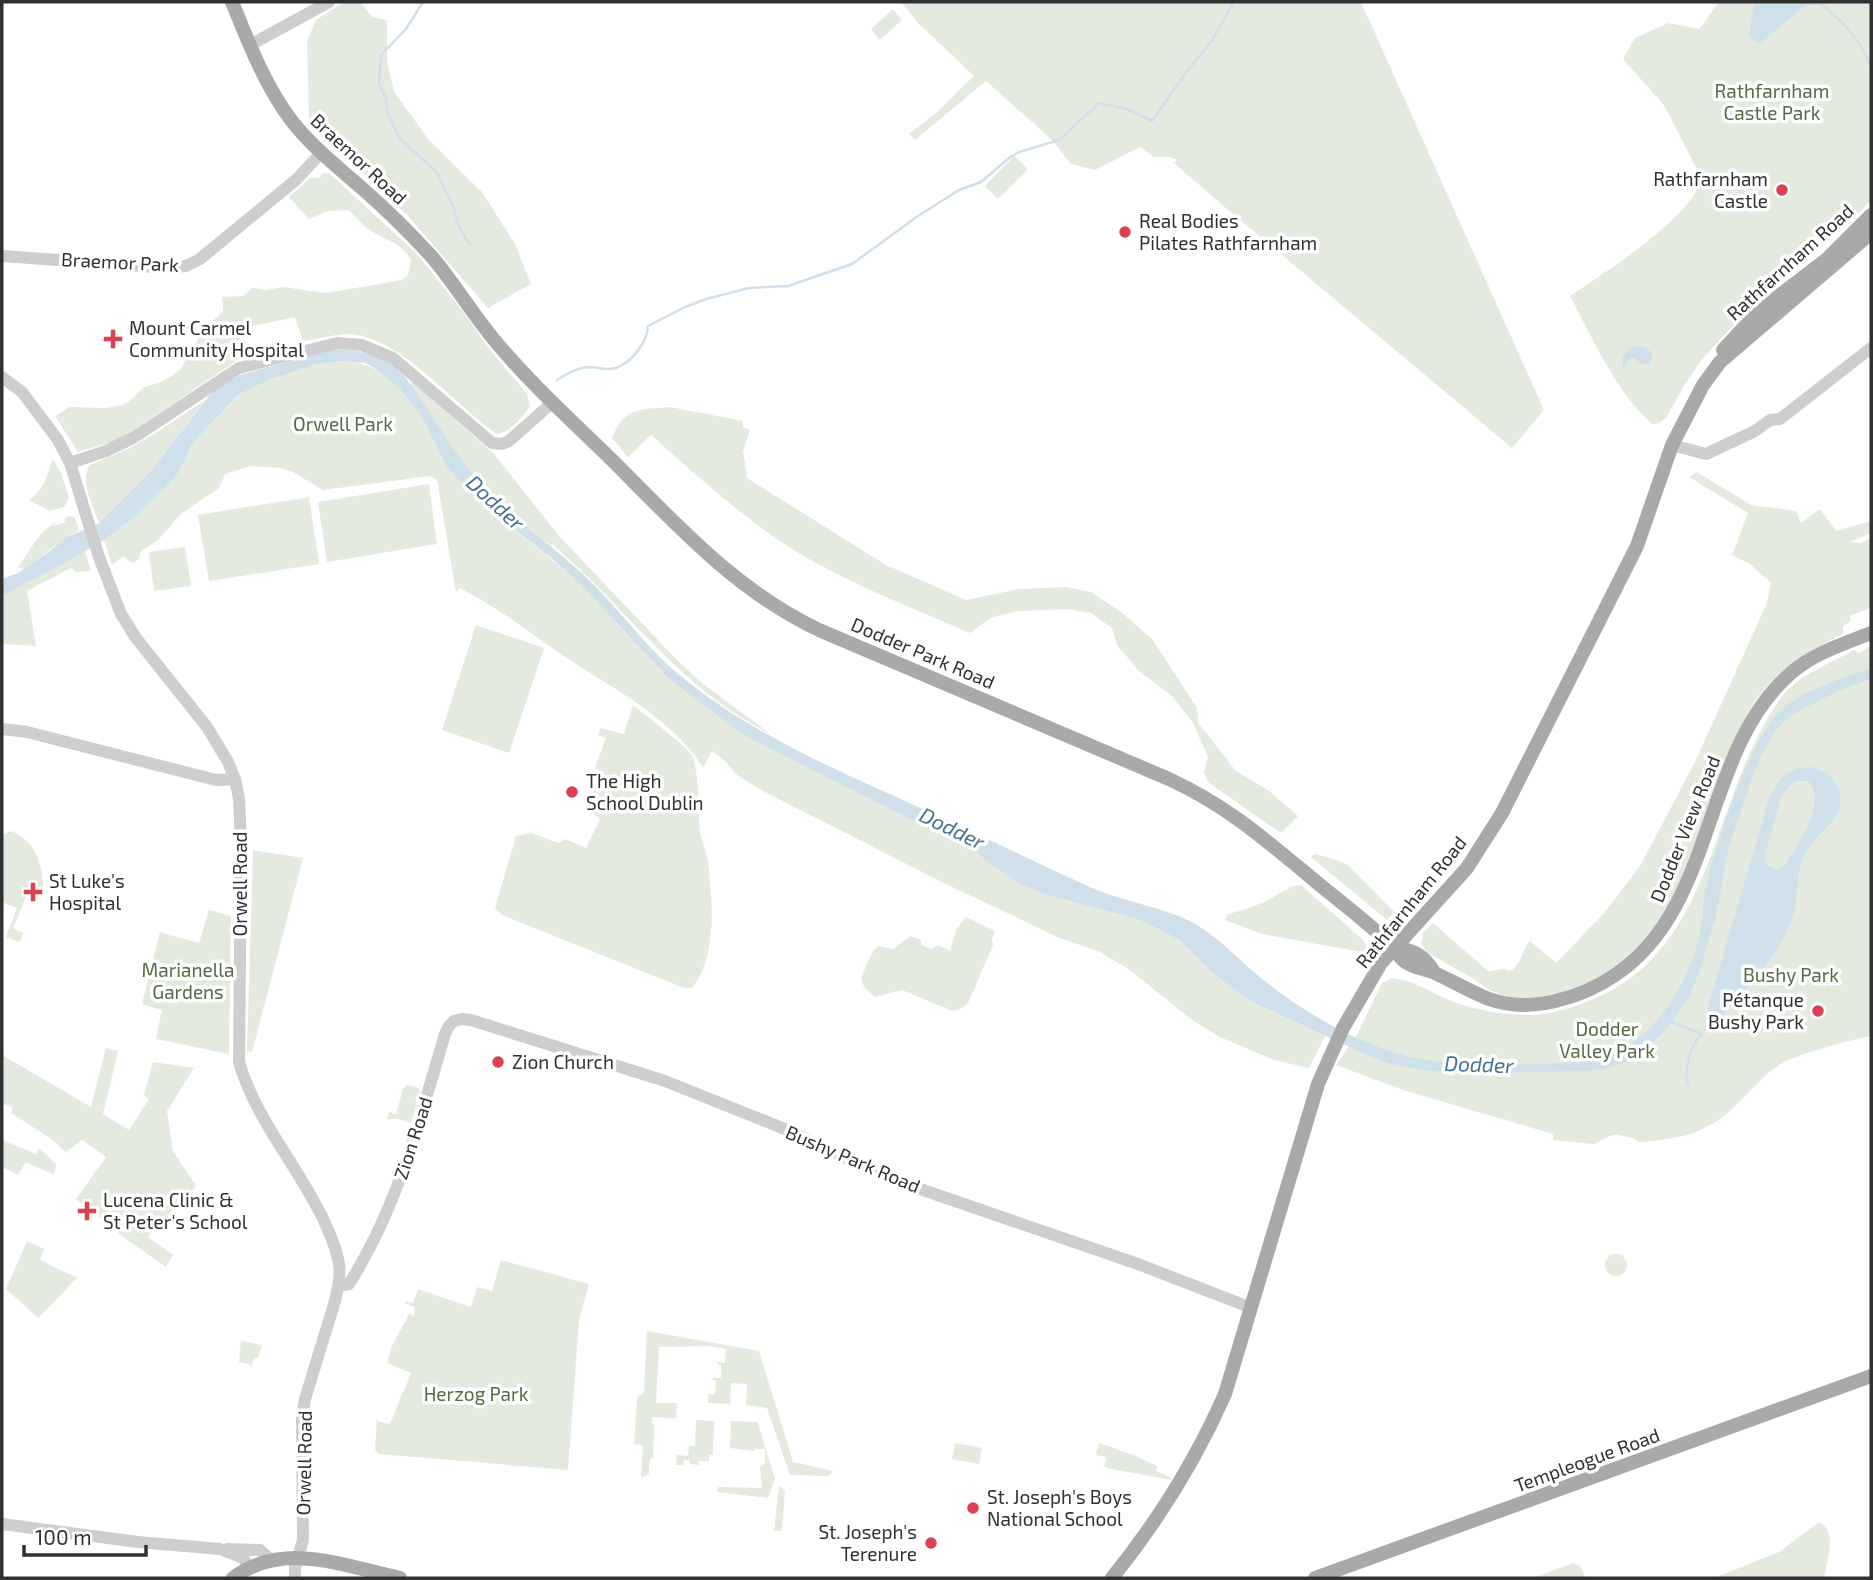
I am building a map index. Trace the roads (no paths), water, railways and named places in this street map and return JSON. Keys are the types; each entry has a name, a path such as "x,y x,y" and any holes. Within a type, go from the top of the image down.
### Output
{"main road":[{"name":"Braemor Road","path":"232,2 261,70 283,108 302,133 382,205 417,241 452,282 485,328"},
{"name":"Rathfarnham Road","path":"1672,445 1686,400 1715,358 1758,312 1827,259 1871,215"},
{"name":"Rathfarnham Road","path":"1112,1578 1169,1502 1207,1435 1228,1386 1249,1307 1318,1084 1343,1028 1377,968 1467,867 1502,813 1637,546 1672,445 1692,403 1720,362 1871,233"},
{"name":"Dodder Park Road","path":"485,328 552,402 728,573 773,605 819,630 1208,798 1255,830 1393,948"},
{"name":"Dodder View Road","path":"1393,948 1415,952 1426,959 1434,972 1489,999 1527,1005 1545,1003 1581,992 1622,971 1655,939 1676,905 1736,756 1764,702 1791,673 1812,657 1871,633"},
{"name":"Templeogue Road","path":"1315,1578 1871,1376"},
{"path":"233,1578 249,1567 271,1560 298,1557 400,1578"}],"street":[{"path":"250,45 329,2"},
{"name":"Braemor Park","path":"2,256 170,268 186,266 200,259 246,222 297,179 322,152"},
{"path":"70,463 106,451 142,433 239,368 328,344 354,343 386,354 492,443 502,444 509,440 552,402"},
{"path":"1672,445 1706,454 1770,421 1780,419 1871,348"},
{"name":"Orwell Road","path":"2,377 22,392 58,440 70,463 99,557 121,614 136,638 207,727 235,779 239,798 241,844 239,1062 251,1094 317,1207 331,1236 340,1264 339,1286 305,1399 302,1419 303,1540 295,1578"},
{"name":"Orwell Road","path":"2,387 32,405"},
{"path":"2,729 27,732 216,780 235,779"},
{"name":"Bushy Park Road","path":"454,1021 471,1020 665,1082 780,1127 872,1170 923,1190 1138,1264 1249,1307"},
{"name":"Zion Road","path":"339,1286 349,1284 388,1214 445,1034 454,1021"},
{"path":"340,1264 357,1262 367,1254"},
{"path":"2,1524 138,1542 260,1550 271,1560"},
{"path":"220,1549 243,1558 249,1567"}],"water":[{"path":"1754,2 1822,2 1822,5 1806,5 1759,44 1749,36"},
{"path":"1639,346 1647,348 1653,355 1650,364 1642,365 1635,358 1630,358 1623,369 1622,360 1625,353"},
{"name":"Dodder","path":"335,349 372,354 400,371 460,458 489,492 589,580 674,670 715,702 803,754 1071,879 1186,919 1214,937 1260,977 1312,1014 1369,1044 1410,1057 1482,1064 1569,1062 1611,1054 1644,1033 1671,1002 1690,965 1701,927 1705,892 1726,820 1746,768 1768,725 1790,703 1812,690 1871,668 1871,679 1807,707 1789,717 1775,731 1757,764 1728,850 1716,916 1689,998 1668,1027 1638,1057 1609,1068 1589,1071 1457,1073 1420,1070 1371,1057 1252,1002 1212,973 1179,940 1137,919 1050,896 1016,882 975,852 744,736 669,679 581,585 551,558 476,500 445,464 423,418 401,390 365,363 340,361 315,365 269,380 238,395 191,445 175,477 130,521 104,540 2,596 2,579 18,573 65,538 99,523 153,468 221,384 243,374"},
{"path":"1802,768 1818,769 1831,777 1840,796 1837,815 1804,856 1799,871 1792,919 1780,944 1762,970 1723,1015 1710,1017 1707,1013 1708,1007 1769,799 1785,776","holes":["1798,781 1808,781 1815,799 1809,823 1785,865 1778,868 1767,865 1765,856 1781,797 1789,786"]}],"waterway":[{"path":"423,2 406,29 381,55 379,84 386,98 387,112 399,137 437,173 454,208 458,225 470,245"},
{"path":"557,380 584,368 609,369 622,365 633,357 642,345 648,326 685,307 749,288 788,286 852,264 918,216 959,190 981,182 1019,152 1059,140 1099,103 1127,109 1152,121 1211,42 1234,2"},
{"path":"1819,2 1842,22 1859,43 1871,66"},
{"path":"1669,1021 1702,1034 1689,1058 1688,1086"}],"place":[{"name":"Rathfarnham Castle","path":"1782,190"},
{"name":"Real Bodies Pilates Rathfarnham","path":"1125,232"},
{"name":"Mount Carmel Community Hospital","path":"113,339"},
{"name":"The High School Dublin","path":"572,792"},
{"name":"St Luke's Hospital","path":"33,892"},
{"name":"Pétanque Bushy Park","path":"1818,1011"},
{"name":"Zion Church","path":"498,1062"},
{"name":"Lucena Clinic & St Peter's School","path":"87,1211"},
{"name":"St. Joseph's Boys National School","path":"973,1508"},
{"name":"St. Joseph's Terenure","path":"931,1543"}],"park label":[{"name":"Rathfarnham Castle Park","path":"1772,102"},
{"name":"Orwell Park","path":"343,424"},
{"name":"Bushy Park","path":"1791,975"},
{"name":"Marianella Gardens","path":"188,981"},
{"name":"Dodder Valley Park","path":"1607,1040"},
{"name":"Herzog Park","path":"476,1394"}]}
